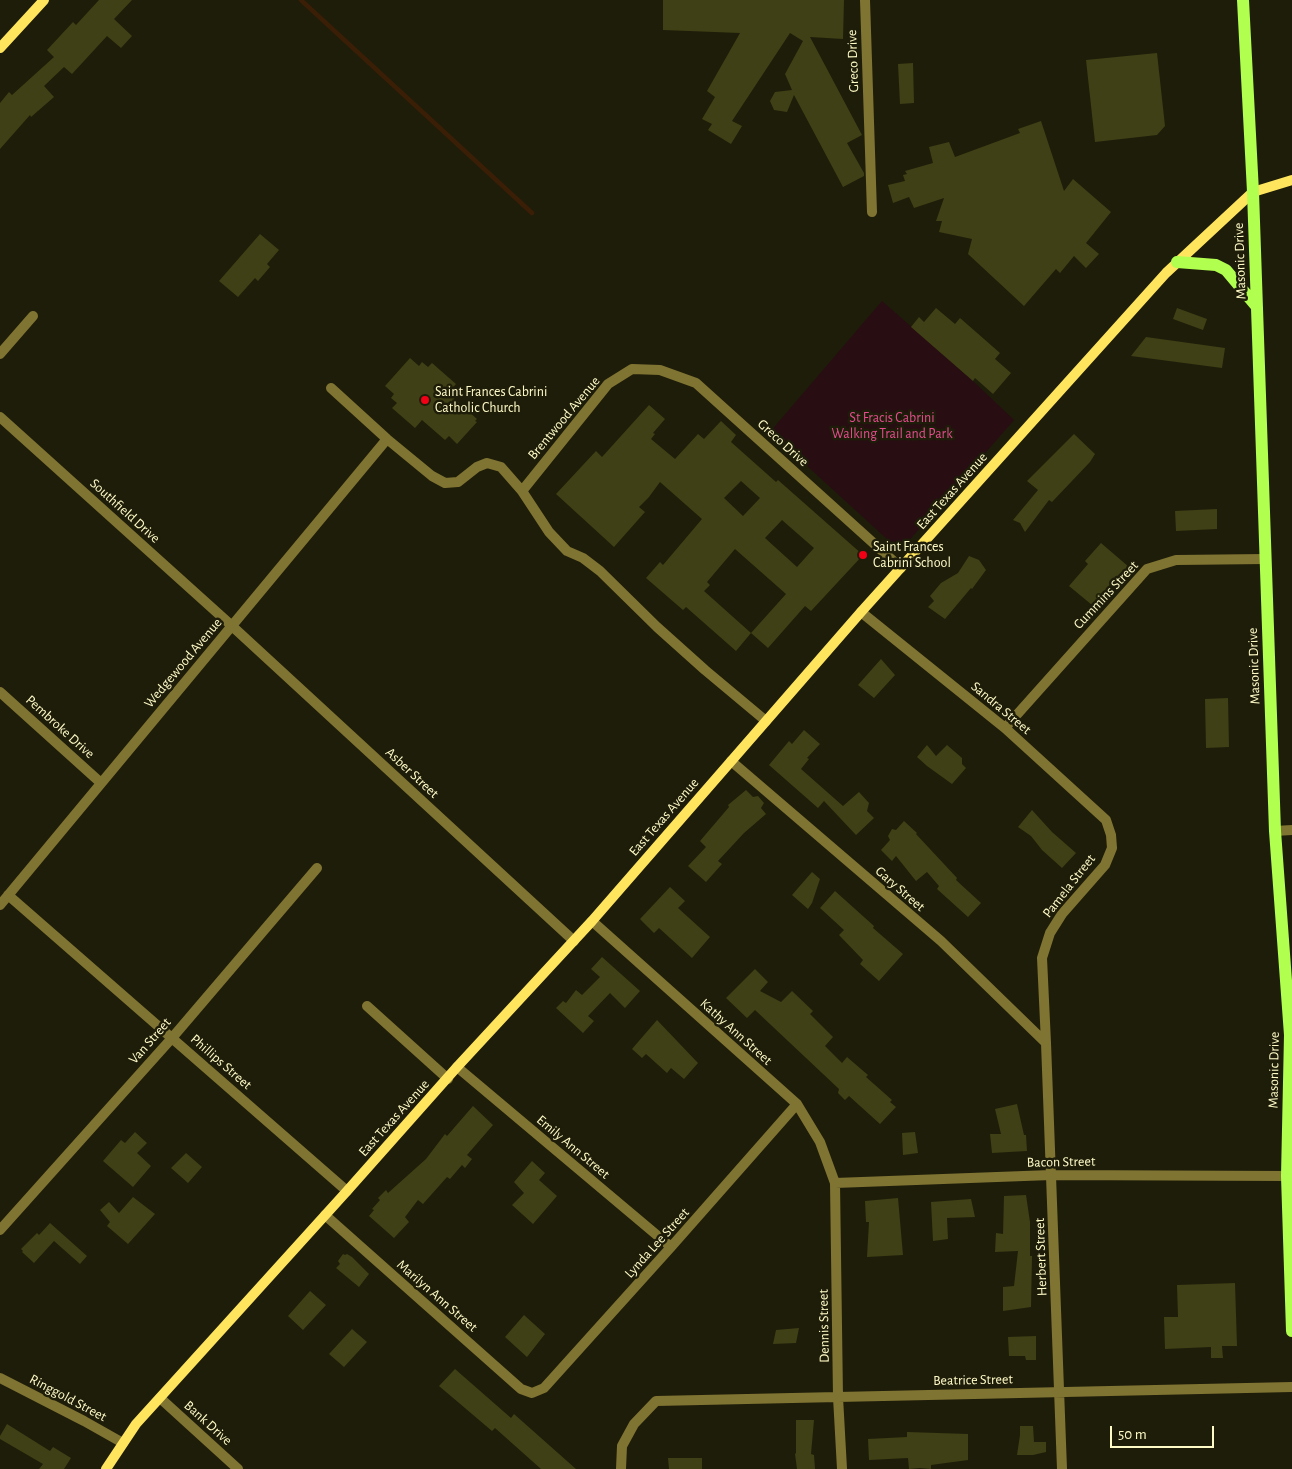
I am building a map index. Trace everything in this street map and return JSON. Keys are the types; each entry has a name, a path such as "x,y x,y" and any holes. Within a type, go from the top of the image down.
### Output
{"main road":[{"name":"Masonic Drive","path":"1243,0 1253,192 1275,831 1291,1036 1287,1176 1292,1331"},
{"path":"1177,262 1216,265 1226,270 1257,307"}],"street":[{"path":"0,48 44,0"},
{"name":"Greco Drive","path":"865,0 872,212"},
{"path":"1253,192 1292,180"},
{"name":"East Texas Avenue","path":"106,1469 136,1424 592,921 861,612 1166,273 1253,192"},
{"path":"0,354 33,316"},
{"name":"Greco Drive","path":"632,369 660,370 696,383 901,568"},
{"name":"Brentwood Avenue","path":"522,491 608,384 632,369"},
{"path":"331,388 387,439 432,476 444,483 458,482 477,467 487,463 501,467 522,491 549,532 567,550 583,558 600,571 657,627 766,721"},
{"name":"Southfield Drive","path":"0,417 232,626"},
{"name":"Wedgewood Avenue","path":"0,904 387,439"},
{"name":"Cummins Street","path":"1005,728 1147,569 1176,560 1266,559"},
{"name":"Sandra Street","path":"861,612 1005,728 1106,820 1111,835"},
{"name":"Asber Street","path":"232,626 574,941"},
{"name":"Pembroke Drive","path":"0,692 101,783"},
{"name":"Gary Street","path":"731,761 941,942 1046,1043"},
{"path":"1275,831 1292,830"},
{"name":"Pamela Street","path":"1046,1043 1042,958 1044,950 1050,933 1062,914 1105,866 1112,848 1111,835"},
{"name":"Van Street","path":"0,1230 172,1038 317,868"},
{"name":"Phillips Street","path":"8,895 347,1191"},
{"name":"Kathy Ann Street","path":"592,921 796,1104 820,1142 835,1183"},
{"path":"367,1006 448,1078"},
{"name":"Herbert Street","path":"1046,1043 1062,1469"},
{"name":"Emily Ann Street","path":"458,1067 671,1247"},
{"name":"Lynda Lee Street","path":"532,1393 544,1388 796,1104"},
{"name":"Bacon Street","path":"835,1183 1051,1175 1287,1176"},
{"name":"Dennis Street","path":"835,1183 838,1397 842,1469"},
{"name":"Marilyn Ann Street","path":"325,1215 521,1388 532,1393"},
{"name":"Ringgold Street","path":"0,1378 123,1443"},
{"name":"Beatrice Street","path":"621,1469 622,1446 634,1424 656,1401 1292,1387"},
{"name":"Bank Drive","path":"160,1398 238,1469"}],"green space":[{"name":"St Fracis Cabrini Walking Trail and Park","path":"882,301 973,381 1014,420 900,551 770,432"}],"building":[{"path":"99,0 132,0 114,19 132,36 121,48 107,36 72,74 64,67 44,86 54,97 31,117 30,115 0,149 0,103 9,92 12,95 54,57 47,50 73,22 76,25"},
{"path":"663,0 844,0 843,39 810,37 862,135 847,143 864,176 843,187 794,95 787,112 774,110 770,101 775,92 792,90 785,74 803,41 790,33 732,121 742,126 731,144 708,130 712,124 702,119 715,97 707,91 740,33 663,30"},
{"path":"1157,53 1165,126 1157,135 1095,142 1086,60"},
{"path":"913,63 914,103 900,104 898,64"},
{"path":"1041,121 1064,191 1073,179 1111,212 1086,243 1099,254 1086,268 1074,256 1060,273 1056,269 1024,306 968,254 972,239 939,232 942,221 936,221 944,198 914,208 909,197 893,203 888,185 905,181 903,175 907,174 905,171 933,163 929,147 949,142 955,157 1020,133 1018,129"},
{"path":"260,234 279,250 267,264 270,267 258,281 255,278 238,297 219,281"},
{"path":"936,308 955,324 960,318 1000,353 995,359 1011,373 993,394 975,378 973,381 911,327 919,317 924,322"},
{"path":"1177,308 1207,319 1203,330 1173,319"},
{"path":"1146,337 1225,348 1222,368 1131,356"},
{"name":"Saint Frances Cabrini Catholic Church","path":"410,358 419,366 422,362 428,367 432,363 456,384 448,393 477,419 475,421 477,422 457,444 449,436 445,440 422,420 415,428 392,408 397,403 391,398 394,394 385,386"},
{"path":"649,405 665,419 653,433 655,434 651,439 675,459 698,434 704,439 721,421 736,435 731,442 776,482 778,480 863,555 811,611 805,606 768,648 751,633 736,651 686,607 683,610 646,578 660,562 663,565 702,519 660,482 639,507 645,512 614,547 556,494 596,451 602,457","holes":["741,481 760,498 743,516 724,498","782,520 814,548 797,567 765,538","735,549 786,594 751,633 704,591 710,585 707,582"]},
{"path":"1074,434 1095,454 1090,462 1052,502 1049,500 1025,532 1020,523 1013,520 1038,490 1027,481"},
{"path":"1217,509 1217,529 1176,531 1175,511"},
{"path":"1101,543 1129,567 1118,579 1116,578 1092,605 1069,586 1088,564 1085,561"},
{"path":"969,556 979,560 986,570 945,619 928,607 934,601 930,596 941,583 958,573"},
{"path":"881,659 895,675 874,698 858,685"},
{"path":"1228,698 1229,747 1206,748 1205,699"},
{"path":"804,730 820,744 807,758 809,759 801,769 843,806 859,792 869,803 867,811 874,818 856,835 824,801 818,808 769,765 789,741 792,744"},
{"path":"927,745 936,756 947,745 962,758 962,764 966,768 952,784 917,757"},
{"path":"746,790 753,797 758,796 764,803 761,808 766,814 744,833 718,861 722,864 706,882 688,866 706,847 700,841 729,807 728,805"},
{"path":"1032,810 1052,832 1076,853 1062,868 1042,850 1031,836 1018,827"},
{"path":"904,821 957,878 956,880 981,903 968,917 937,889 939,886 927,872 916,881 896,856 892,861 881,850 890,840 888,836 892,829 896,830"},
{"path":"812,872 820,879 808,909 792,895"},
{"path":"670,887 685,901 678,908 710,937 692,958 659,928 654,933 640,919"},
{"path":"835,891 903,954 879,981 860,964 863,960 839,935 844,930 820,908"},
{"path":"602,957 640,991 625,1008 610,993 588,1016 594,1021 583,1033 556,1008 563,1001 566,1003 576,990 582,995 600,977 591,969"},
{"path":"755,969 768,982 760,991 781,1002 792,991 813,1011 810,1014 833,1037 825,1046 842,1063 847,1057 892,1100 890,1102 896,1107 880,1124 849,1096 845,1100 838,1093 839,1089 755,1010 747,1018 726,998"},
{"path":"657,1020 698,1063 684,1079 671,1068 667,1073 646,1054 642,1058 632,1049"},
{"path":"1017,1104 1024,1135 1026,1135 1027,1151 992,1153 990,1134 1001,1134 995,1109"},
{"path":"473,1106 493,1125 467,1155 472,1159 465,1168 462,1165 450,1179 447,1177 423,1204 418,1200 405,1217 409,1222 394,1238 369,1216 380,1200 378,1198 386,1190 388,1193 426,1159 445,1134 447,1136"},
{"path":"135,1132 147,1143 137,1153 151,1166 133,1187 103,1161 121,1140 125,1143"},
{"path":"915,1132 918,1153 903,1155 902,1133"},
{"path":"186,1153 202,1167 188,1183 171,1168"},
{"path":"532,1161 545,1173 539,1180 557,1196 533,1224 512,1205 524,1193 514,1182"},
{"path":"1026,1195 1030,1222 1030,1256 1032,1256 1031,1307 1003,1311 1003,1287 1014,1286 1018,1251 995,1252 996,1233 1003,1234 1004,1196"},
{"path":"133,1197 155,1214 128,1244 107,1226 110,1222 100,1210 109,1202 119,1213"},
{"path":"898,1198 903,1255 867,1257 869,1222 866,1222 865,1201"},
{"path":"971,1199 975,1217 947,1218 948,1239 933,1241 931,1202"},
{"path":"50,1223 87,1256 80,1264 54,1241 34,1263 22,1252 21,1249 37,1233 39,1235"},
{"path":"343,1254 352,1257 369,1274 359,1287 336,1268 340,1264 338,1261"},
{"path":"1235,1283 1237,1346 1222,1346 1223,1358 1211,1358 1211,1347 1165,1349 1164,1317 1178,1317 1177,1285"},
{"path":"310,1291 326,1305 303,1330 288,1316"},
{"path":"524,1315 545,1334 527,1357 505,1337"},
{"path":"799,1328 796,1343 773,1344 776,1330"},
{"path":"352,1329 367,1342 344,1367 329,1354"},
{"path":"1036,1336 1036,1360 1026,1360 1025,1356 1009,1356 1008,1337"},
{"path":"455,1369 511,1418 514,1414 576,1469 541,1469 495,1428 492,1431 439,1386"},
{"path":"796,1420 814,1420 811,1454 814,1455 815,1469 797,1469 795,1454"},
{"path":"7,1424 50,1451 53,1447 71,1458 64,1469 39,1469 43,1464 0,1439"},
{"path":"1020,1426 1033,1426 1034,1442 1046,1442 1046,1452 1033,1455 1017,1455"},
{"path":"907,1432 968,1434 968,1460 931,1465 931,1469 909,1469 908,1458 869,1460 868,1439 907,1437"},
{"path":"668,1458 702,1458 702,1469 669,1469"}],"waterway":[{"path":"301,0 532,213"}],"place":[{"name":"Saint Frances Cabrini Catholic Church","path":"425,400"},
{"name":"Saint Frances Cabrini School","path":"863,555"}]}
